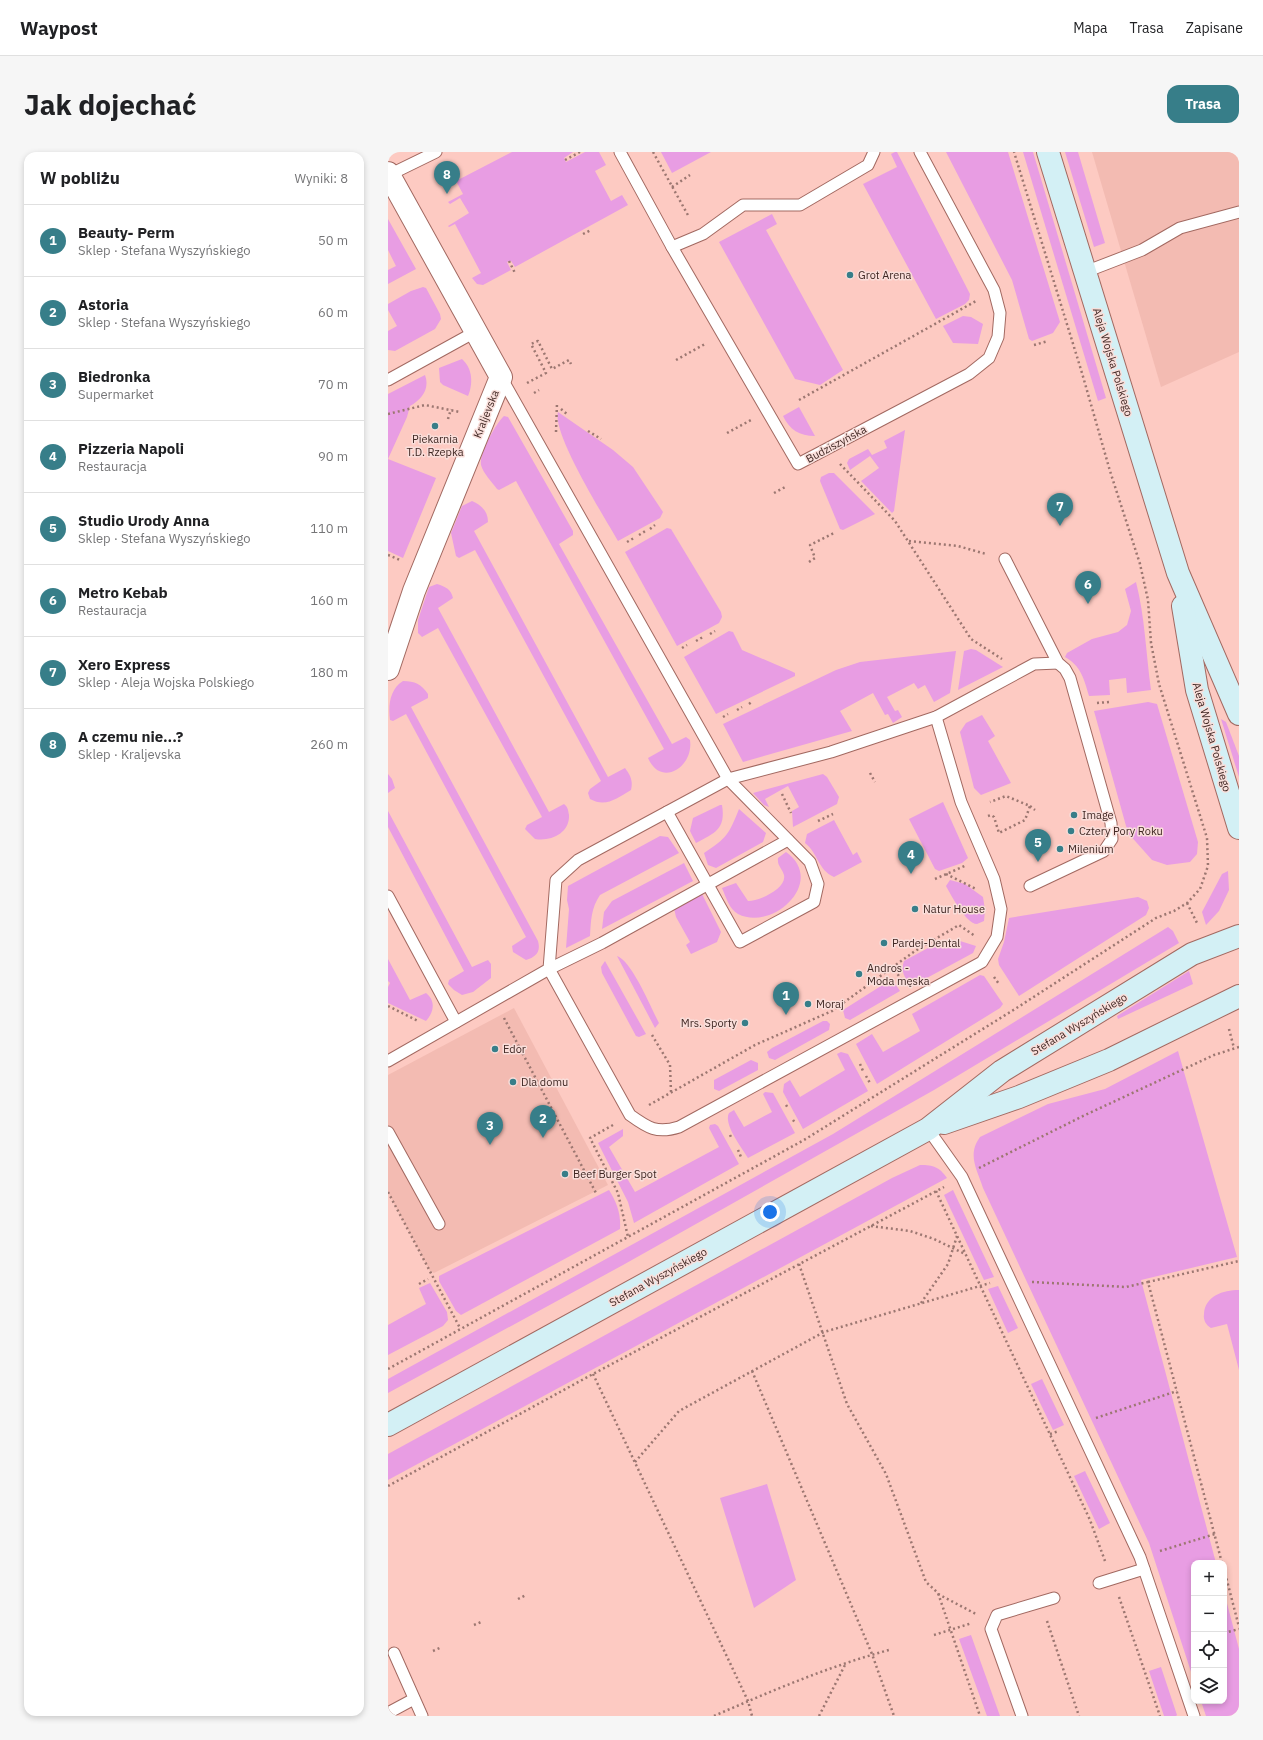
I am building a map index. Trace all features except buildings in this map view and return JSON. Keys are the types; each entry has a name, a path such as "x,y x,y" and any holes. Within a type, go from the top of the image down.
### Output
{"street":[{"name":"Aleja Wojska Polskiego","path":"1048,152 1178,573 1239,714"},
{"name":"Kraljevska","path":"388,669 414,591 501,377 389,174"},
{"name":"Aleja Wojska Polskiego","path":"1178,573 1197,690 1239,828"},
{"name":"Stefana Wyszyńskiego","path":"388,1425 928,1128 1002,1071 1192,954 1239,936"},
{"name":"Stefana Wyszyńskiego","path":"928,1128 1019,1097 1109,1060 1239,996"}],"lane":[{"path":"389,174 436,152"},
{"name":"Budziszyńska","path":"620,152 672,247 798,464 969,374 989,358 998,337 1000,313 994,290 920,152"},
{"path":"672,247 703,234 743,205 800,205 868,165 874,152"},
{"path":"1085,272 1142,250 1180,228 1239,212"},
{"path":"388,380 475,332"},
{"path":"501,377 728,780 810,862 818,884 814,902 740,942 667,812"},
{"path":"1005,559 1058,663 1065,669 1070,678 1111,823 1112,840 1104,851 1030,886"},
{"path":"936,717 961,802 994,879 1001,909 997,937 982,962 679,1127 665,1131 648,1128 630,1115 549,969 556,880 578,860 728,780 831,752 936,717 1034,664 1058,663"},
{"path":"388,1061 549,969 602,943 788,840"},
{"path":"388,896 456,1022"},
{"path":"928,1128 962,1176 1140,1557 1194,1716"},
{"path":"388,1132 438,1224"},
{"path":"1099,1583 1144,1568"},
{"path":"1022,1716 991,1629 997,1615 1054,1598"},
{"path":"394,1653 422,1716"},
{"path":"388,1713 414,1699"}],"path":[{"path":"565,160 580,152"},
{"path":"653,152 689,217"},
{"path":"388,1369 804,1140 1015,1009 1156,918 1174,911 1187,903 1200,889 1208,866 1206,838 1158,684 1151,643 1148,600 1140,564 1110,471 1082,373 1014,152"},
{"path":"672,187 690,175"},
{"path":"583,234 591,230"},
{"path":"509,261 515,273"},
{"path":"798,400 976,302 975,295"},
{"path":"532,380 546,373 531,344 538,341 552,369 569,360 571,364"},
{"path":"1034,345 1048,341"},
{"path":"676,360 709,342"},
{"path":"534,393 539,390"},
{"path":"556,435 557,403"},
{"path":"388,414 425,405 457,410"},
{"path":"448,419 452,409"},
{"path":"561,409 568,415"},
{"path":"727,434 751,420"},
{"path":"588,431 601,439"},
{"path":"825,450 895,520 971,639 1021,671"},
{"path":"774,493 787,486"},
{"path":"639,535 656,525"},
{"path":"809,562 815,558 810,545 834,533"},
{"path":"627,542 634,538"},
{"path":"908,541 958,546 1005,559"},
{"path":"388,555 401,561"},
{"path":"710,634 715,631"},
{"path":"696,640 703,637"},
{"path":"682,648 687,645"},
{"path":"749,704 753,702"},
{"path":"1092,703 1109,702"},
{"path":"737,710 742,707"},
{"path":"723,717 728,714"},
{"path":"870,773 875,782"},
{"path":"990,802 1006,796 1030,806 1035,810"},
{"path":"1025,820 1030,806"},
{"path":"818,821 833,814"},
{"path":"935,879 985,857"},
{"path":"1187,903 1200,930"},
{"path":"628,1238 618,1193 590,1138 754,1045 832,1011 909,954 959,926"},
{"path":"495,1001 596,1193"},
{"path":"388,1006 440,1031"},
{"path":"1230,1031 1234,1048"},
{"path":"652,1035 670,1065 671,1092"},
{"path":"388,1486 593,1374 936,1192 962,1176 1083,1116 1214,1055 1239,1047"},
{"path":"860,1064 863,1071"},
{"path":"866,1076 870,1083"},
{"path":"793,1120 796,1124"},
{"path":"730,1135 732,1139"},
{"path":"738,1150 741,1157"},
{"path":"388,1192 460,1328"},
{"path":"936,1192 1090,1520 1160,1716"},
{"path":"871,1226 910,1231 934,1239 965,1254"},
{"path":"921,1303 948,1264 957,1236"},
{"path":"635,1462 679,1412 824,1332 995,1281 1126,1287 1239,1261"},
{"path":"799,1264 824,1332 847,1404 886,1474 926,1582 938,1594 985,1619"},
{"path":"419,1284 428,1279"},
{"path":"1148,1282 1221,1560"},
{"path":"752,1371 872,1654 894,1716"},
{"path":"593,1374 748,1701 752,1716"},
{"path":"1050,1434 1178,1392"},
{"path":"1140,1557 1215,1534"},
{"path":"1227,1581 1239,1628 1227,1632"},
{"path":"938,1594 980,1716"},
{"path":"518,1599 526,1595"},
{"path":"1040,1602 1079,1716"},
{"path":"934,1635 997,1615"},
{"path":"474,1625 481,1622"},
{"path":"433,1651 442,1647"},
{"path":"714,1716 748,1701 846,1663 889,1650"},
{"path":"819,1716 846,1663"}],"shaded area":[{"path":"512,152 573,152 564,158 566,162 585,152 599,152 606,165 595,171 611,201 622,195 628,205 515,267 511,261 507,262 511,270 483,285 477,284 472,278 481,273 455,224 449,227 448,226 469,213 460,198 450,204 448,202 463,194 456,181"},
{"path":"661,152 711,152 672,173"},
{"path":"897,152 970,294 969,300 965,304 936,319 863,184 897,167 891,154"},
{"path":"946,152 1008,152 1060,322 1053,333 1032,341 1029,339 1012,280"},
{"path":"1023,152 1033,152 1106,398 1098,401"},
{"path":"1065,152 1078,152 1105,243 1094,247"},
{"path":"1092,152 1239,152 1239,352 1161,387"},
{"path":"772,214 777,224 766,230 843,370 820,385 795,379 719,242"},
{"path":"388,219 416,269 388,284 388,270 396,266 388,250"},
{"path":"423,287 426,288 440,314 441,319 435,329 395,351 388,350 388,331 397,326 388,310 388,304 411,291"},
{"path":"963,316 971,317 983,324 978,344 953,343 943,326"},
{"path":"462,359 468,367 471,377 471,387 468,396 443,385 440,382 439,368"},
{"path":"425,375 426,389 421,397 410,406 407,417 388,459 388,394"},
{"path":"799,407 815,436 804,435 796,431 789,425 783,416"},
{"path":"558,412 613,450 633,467 663,512 660,518 618,541 571,456 558,423"},
{"path":"504,416 508,417 573,531 573,535 559,544 672,744 686,737 690,740 690,750 687,758 682,765 675,770 668,773 661,772 654,767 648,758 664,749 516,481 499,490 482,468 481,460 485,447"},
{"path":"905,430 894,511 892,513 861,481 879,468 870,456 850,470 847,463 849,459 868,449 872,455 887,448 884,441"},
{"path":"388,459 436,478 403,558 388,551"},
{"path":"829,473 834,473 875,514 843,530 840,529 820,481 821,477"},
{"path":"472,501 483,509 488,518 488,522 474,531 608,777 625,768 630,776 632,781 631,790 616,799 601,803 590,799 588,793 590,789 601,781 475,550 459,558 456,556 451,533 462,506"},
{"path":"667,528 671,529 721,612 722,617 719,623 677,646 625,552"},
{"path":"1136,582 1143,622 1151,690 1127,693 1126,678 1109,680 1110,695 1089,696 1081,674 1075,664 1065,657 1067,653 1092,639 1118,632 1127,625 1131,611 1125,589"},
{"path":"437,584 448,589 453,598 438,608 549,812 564,804 567,807 569,815 568,821 566,827 558,835 547,839 535,839 525,829 527,825 542,817 438,628 422,637 418,633 418,620 429,587"},
{"path":"729,631 733,632 742,650 791,671 795,673 795,676 716,714 684,657"},
{"path":"971,649 976,650 1003,667 958,690 964,651"},
{"path":"956,651 950,693 934,702 925,685 918,689 914,683 887,697 895,711 898,710 902,717 893,723 888,714 885,715 873,693 840,711 852,731 743,762 723,724 836,670 860,662"},
{"path":"403,681 417,684 428,694 428,698 411,707 538,941 539,948 537,954 530,959 526,960 513,952 512,946 526,937 406,714 393,721 390,720 389,709 391,698 395,688"},
{"path":"1148,702 1157,704 1198,842 1197,854 1190,862 1167,865 1152,860 1128,833 1094,711"},
{"path":"982,715 995,736 988,741 1011,783 981,795 974,788 960,732 966,723"},
{"path":"1221,719 1226,722 1239,756 1239,777"},
{"path":"388,774 392,779 395,788 388,793"},
{"path":"823,774 827,777 839,797 837,804 793,827 792,811 799,807 788,786 765,799 769,807 764,805 753,793"},
{"path":"943,802 968,858 962,863 939,871 935,869 909,819"},
{"path":"722,805 723,813 721,825 714,833 696,843 690,831 693,818"},
{"path":"739,809 766,833 763,842 716,868 708,865 704,853 723,839 730,830"},
{"path":"388,811 472,967 488,960 491,964 491,978 473,992 462,995 448,984 449,980 464,971 388,827"},
{"path":"834,820 853,855 857,852 862,862 834,877 821,866 813,852 805,843 807,834"},
{"path":"660,836 668,837 679,853 600,895 593,910 590,936 566,948 569,909 567,900 568,886"},
{"path":"786,852 797,864 801,876 798,889 790,901 779,910 766,916 752,918 735,912 728,902 722,888 736,883 748,901 759,899 771,893 781,885 784,880 784,875 779,865 778,858"},
{"path":"684,863 693,881 602,929 604,912 612,901"},
{"path":"1228,871 1229,890 1219,911 1206,925 1202,912 1222,874"},
{"path":"950,880 965,884 983,897 985,910 984,921 977,924 968,919 955,902 946,886"},
{"path":"697,893 702,894 721,932 717,942 691,954 686,945 690,942 676,917 674,908"},
{"path":"1138,897 1147,901 1149,908 1146,915 1019,996 999,965 998,959 1004,942 1009,918"},
{"path":"1168,927 1173,931 1179,943 934,1090 623,1265 388,1393 388,1379 833,1134"},
{"path":"941,941 960,941 976,946 973,953 912,986 904,975 904,961"},
{"path":"617,956 629,966 641,986 659,1023 655,1028"},
{"path":"388,959 410,1000 426,993 431,999 433,1007 431,1014 426,1021 388,1003 388,987 390,983 388,981"},
{"path":"605,961 646,1034 639,1037 636,1036 602,973 601,967"},
{"path":"1189,971 1193,984 1118,1019 1117,1016"},
{"path":"980,975 984,976 1003,1004 1000,1008 877,1084 856,1044 872,1034 883,1052 920,1031 912,1014"},
{"path":"892,979 900,991 850,1020 845,1018 843,1010"},
{"path":"514,1008 608,1185 434,1273 430,1271 388,1192 388,1075"},
{"path":"823,1021 827,1021 830,1024 829,1030 775,1060 769,1058 767,1052 772,1048"},
{"path":"1178,1051 1237,1257 1141,1280 1215,1560 1191,1560 1191,1672 1149,1543 983,1188 974,1162 974,1150 980,1137 1048,1104 1105,1089"},
{"path":"841,1052 848,1054 868,1091 803,1129 783,1092 784,1084 790,1080 800,1097 845,1070 837,1054"},
{"path":"751,1060 758,1063 758,1070 719,1091 714,1089 714,1080"},
{"path":"765,1092 773,1093 795,1133 748,1158 731,1129 728,1118 729,1113 734,1110 744,1127 772,1112 763,1094"},
{"path":"715,1124 718,1126 739,1164 634,1223 628,1202 598,1143 623,1129 623,1136 609,1147 635,1192 719,1147 709,1128 710,1125"},
{"path":"920,1165 936,1167 947,1178 388,1480 388,1454 892,1178"},
{"path":"609,1190 618,1209 620,1229 461,1315 456,1311 439,1281 439,1276"},
{"path":"953,1190 994,1277 984,1280 944,1195"},
{"path":"430,1283 447,1312 448,1320 443,1326 388,1355 388,1325 426,1304 419,1288"},
{"path":"998,1286 1018,1328 1008,1333 988,1289"},
{"path":"1239,1290 1239,1370 1227,1324 1211,1328 1205,1322 1204,1316 1205,1308 1211,1298 1227,1291"},
{"path":"1042,1379 1064,1425 1053,1430 1031,1384"},
{"path":"1085,1471 1110,1523 1099,1529 1074,1476"},
{"path":"767,1484 796,1580 754,1608 720,1498"},
{"path":"1227,1603 1239,1649 1239,1716 1206,1716 1202,1704 1227,1704"},
{"path":"971,1635 1000,1716 987,1716 959,1639"},
{"path":"1161,1667 1177,1715 1176,1716 1164,1716 1149,1671"}],"place":[{"name":"A czemu nie...?","path":"447,194"},
{"name":"Grot Arena","path":"850,275"},
{"name":"Piekarnia T.D. Rzepka","path":"435,426"},
{"name":"Xero Express","path":"1060,526"},
{"name":"Metro Kebab","path":"1088,604"},
{"name":"Image","path":"1074,815"},
{"name":"Cztery Pory Roku","path":"1071,831"},
{"name":"Milenium","path":"1060,849"},
{"name":"Studio Urody Anna","path":"1038,862"},
{"name":"Pizzeria Napoli","path":"911,874"},
{"name":"Natur House","path":"915,909"},
{"name":"Pardej-Dental","path":"884,943"},
{"name":"Andros - Moda męska","path":"859,974"},
{"name":"Moraj","path":"808,1004"},
{"name":"Beauty- Perm","path":"786,1015"},
{"name":"Mrs. Sporty","path":"745,1023"},
{"name":"Edor","path":"495,1049"},
{"name":"Dla domu","path":"513,1082"},
{"name":"Astoria","path":"543,1138"},
{"name":"Biedronka","path":"490,1145"},
{"name":"Beef Burger Spot","path":"565,1174"}]}
